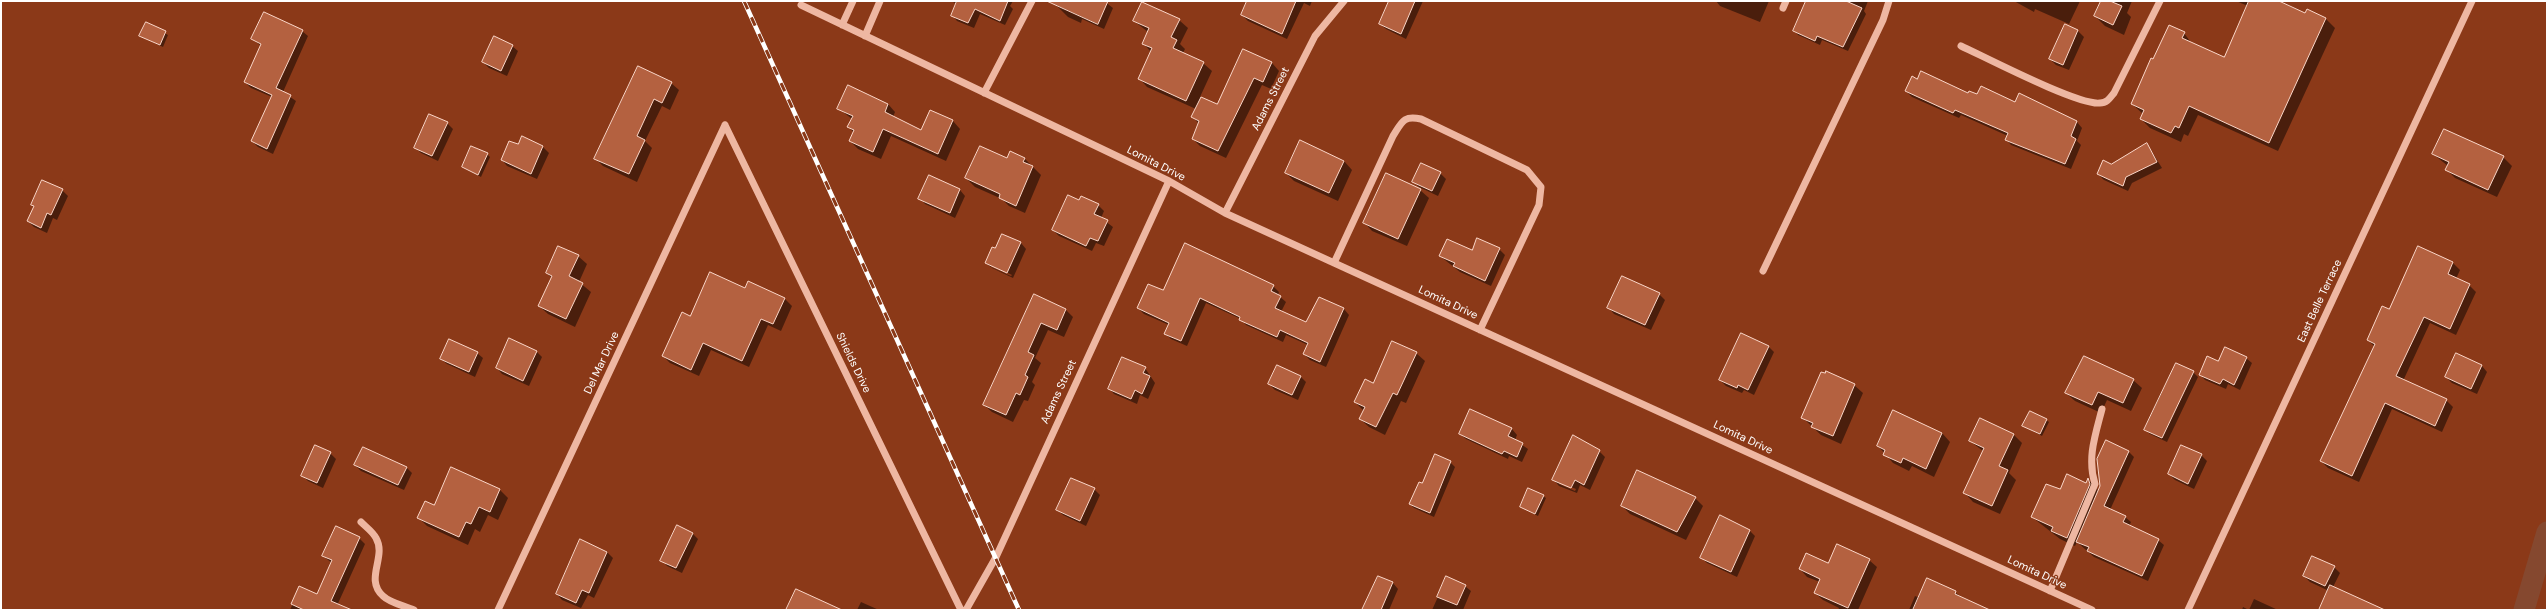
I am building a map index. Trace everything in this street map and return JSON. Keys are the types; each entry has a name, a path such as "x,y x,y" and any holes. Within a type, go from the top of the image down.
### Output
{"street":[{"path":"842,25 853,1"},
{"path":"865,36 880,1"},
{"path":"984,93 1032,1"},
{"name":"Adams Street","path":"1225,214 1315,36 1344,1"},
{"path":"1763,272 1883,20 1889,1"},
{"path":"1961,46 2079,99 2100,103 2108,100 2114,93 2160,1"},
{"name":"East Belle Terrace","path":"2188,610 2472,1"},
{"name":"Lomita Drive","path":"801,5 1169,182 1225,214 2092,610"},
{"path":"1334,263 1389,143 1404,120 1411,117 1421,119 1527,170 1541,187 1542,193 1539,205 1480,330"},
{"name":"Del Mar Drive","path":"498,610 725,125"},
{"name":"Shields Drive","path":"725,125 961,610"},
{"name":"Adams Street","path":"966,610 996,557 1169,182"},
{"path":"2050,591 2095,484 2090,468 2091,451 2102,409"},
{"path":"362,522 376,538 380,553 374,578 378,590 384,597 414,610"}],"building":[{"path":"957,1 1008,1 1000,21 975,9 968,23 951,16"},
{"path":"1047,1 1108,1 1098,24"},
{"path":"1247,1 1296,1 1282,34 1241,15"},
{"path":"1389,1 1415,1 1401,34 1379,24"},
{"path":"1806,1 1846,1 1862,8 1843,47 1817,36 1815,41 1793,31"},
{"path":"2101,1 2110,1 2122,6 2113,25 2094,16"},
{"path":"2249,1 2279,1 2305,13 2307,9 2326,18 2269,143 2189,106 2179,128 2175,126 2171,133 2140,119 2144,110 2131,104 2151,58 2153,59 2169,25 2185,32 2182,38 2224,57"},
{"path":"1142,2 1180,19 1171,37 1177,40 1173,48 1204,62 1186,101 1138,79 1152,48 1142,44 1149,28 1133,21"},
{"path":"264,12 303,30 276,88 291,95 267,149 251,141 272,95 244,82 261,44 251,39"},
{"path":"146,22 166,31 160,45 139,36"},
{"path":"2065,24 2078,30 2063,65 2049,59"},
{"path":"494,36 513,45 501,71 482,62"},
{"path":"1243,49 1272,62 1263,82 1254,78 1218,151 1192,139 1199,121 1191,117 1201,97 1217,104"},
{"path":"638,66 672,82 662,103 654,99 637,136 645,140 629,174 594,159"},
{"path":"1921,71 1968,93 1969,91 1977,94 1981,86 2015,102 2019,93 2077,121 2071,136 2076,139 2065,164 2005,140 2008,133 1955,110 1953,113 1905,91 1912,76 1917,79"},
{"path":"848,85 888,104 885,112 921,130 930,110 953,120 938,154 883,129 873,152 849,141 854,130 847,127 853,116 837,109"},
{"path":"429,114 448,122 432,156 414,148"},
{"path":"2444,129 2504,156 2488,190 2445,170 2449,162 2432,154"},
{"path":"522,136 543,146 531,174 501,160 509,141 518,144"},
{"path":"1300,140 1344,161 1329,193 1285,173"},
{"path":"2147,143 2157,162 2126,177 2123,186 2097,174 2103,160 2111,164"},
{"path":"471,146 488,153 478,175 462,167"},
{"path":"980,146 1007,158 1010,151 1025,158 1023,162 1033,166 1016,206 999,198 1000,194 965,178"},
{"path":"1421,163 1441,172 1432,191 1412,182"},
{"path":"1386,173 1421,189 1398,239 1363,223"},
{"path":"929,175 960,189 950,213 918,199"},
{"path":"42,180 63,189 51,215 47,213 41,228 27,221 34,206 31,205"},
{"path":"1068,195 1079,200 1081,196 1099,204 1094,214 1108,220 1098,241 1090,238 1086,246 1052,230"},
{"path":"1002,234 1021,242 1007,273 985,263 992,247 995,248"},
{"path":"1477,238 1500,248 1485,281 1453,266 1455,263 1439,256 1447,239 1472,250"},
{"path":"1185,243 1274,285 1271,291 1281,296 1275,308 1306,322 1319,297 1344,308 1320,362 1303,354 1308,343 1280,330 1277,337 1239,320 1240,317 1200,298 1181,341 1164,334 1169,323 1137,308 1148,284 1163,290"},
{"path":"558,246 579,255 569,276 583,283 566,319 538,306 552,276 546,273"},
{"path":"2418,246 2453,262 2448,274 2470,284 2450,329 2424,317 2396,376 2447,399 2435,426 2385,403 2352,476 2320,461 2375,344 2367,340 2382,306 2389,309"},
{"path":"710,272 745,288 748,281 785,298 773,324 761,319 742,361 703,343 691,370 662,356 682,312 690,316"},
{"path":"1622,276 1660,293 1645,325 1607,308"},
{"path":"1034,294 1066,309 1057,330 1041,323 1028,352 1034,355 1025,375 1028,377 1020,395 1016,393 1006,415 983,405"},
{"path":"1741,333 1769,346 1748,390 1738,385 1737,388 1719,380"},
{"path":"509,338 537,351 523,381 496,368"},
{"path":"449,339 478,352 469,372 440,359"},
{"path":"1392,341 1417,352 1397,395 1393,393 1376,427 1359,419 1365,407 1354,402 1365,379 1373,383"},
{"path":"2225,347 2247,357 2234,385 2223,379 2220,384 2199,375 2207,356 2218,361"},
{"path":"2456,353 2482,365 2471,389 2445,377"},
{"path":"2084,356 2134,379 2123,403 2098,392 2092,405 2065,393"},
{"path":"1122,357 1146,367 1143,373 1150,376 1142,394 1135,390 1131,399 1108,389"},
{"path":"2176,363 2194,371 2162,438 2144,430"},
{"path":"1277,365 1301,376 1292,395 1268,384"},
{"path":"1826,371 1855,384 1833,436 1811,427 1813,423 1801,418 1821,372 1825,373"},
{"path":"1470,409 1512,428 1508,436 1523,443 1517,457 1504,451 1502,454 1459,434"},
{"path":"1893,410 1942,433 1926,469 1903,458 1901,463 1883,455 1885,450 1877,446"},
{"path":"2030,411 2047,419 2040,434 2022,426"},
{"path":"1980,418 2014,434 1999,466 2008,470 1992,506 1963,493 1984,448 1969,441"},
{"path":"1573,435 1600,450 1584,485 1575,480 1571,488 1552,480"},
{"path":"2106,440 2129,451 2104,506 2126,516 2123,522 2159,539 2142,576 2087,551 2089,547 2076,542 2100,486 2097,459"},
{"path":"315,445 331,452 317,483 301,476"},
{"path":"2181,445 2202,454 2188,484 2168,474"},
{"path":"363,447 407,467 398,485 354,465"},
{"path":"1435,454 1451,461 1430,513 1409,504 1419,482 1422,483"},
{"path":"451,467 500,489 490,512 479,507 471,524 466,522 459,537 417,518 425,501 434,505"},
{"path":"1637,470 1696,497 1677,532 1621,506"},
{"path":"2067,474 2086,483 2088,478 2090,484 2067,538 2051,531 2053,527 2031,517 2046,484 2060,489"},
{"path":"1071,478 1095,488 1080,521 1056,510"},
{"path":"1528,488 1544,495 1535,514 1520,507"},
{"path":"1720,515 1750,530 1731,572 1700,558"},
{"path":"677,525 693,533 676,568 660,561"},
{"path":"336,526 360,537 331,601 352,610 304,610 291,604 299,586 317,594 332,560 322,556"},
{"path":"580,539 607,552 589,593 582,590 576,603 556,594"},
{"path":"1837,544 1870,559 1848,608 1814,593 1820,579 1799,569 1806,553 1828,563"},
{"path":"2312,556 2335,566 2325,586 2303,576"},
{"path":"1378,576 1393,582 1381,610 1362,610"},
{"path":"1446,576 1466,585 1457,605 1437,597"},
{"path":"1927,578 1956,591 1955,594 1990,610 1913,610"},
{"path":"2330,585 2385,610 2319,610"},
{"path":"796,589 842,610 786,610"}],"waterway":[{"path":"2524,610 2547,532"}],"railway":[{"path":"744,1 1019,610"}]}
